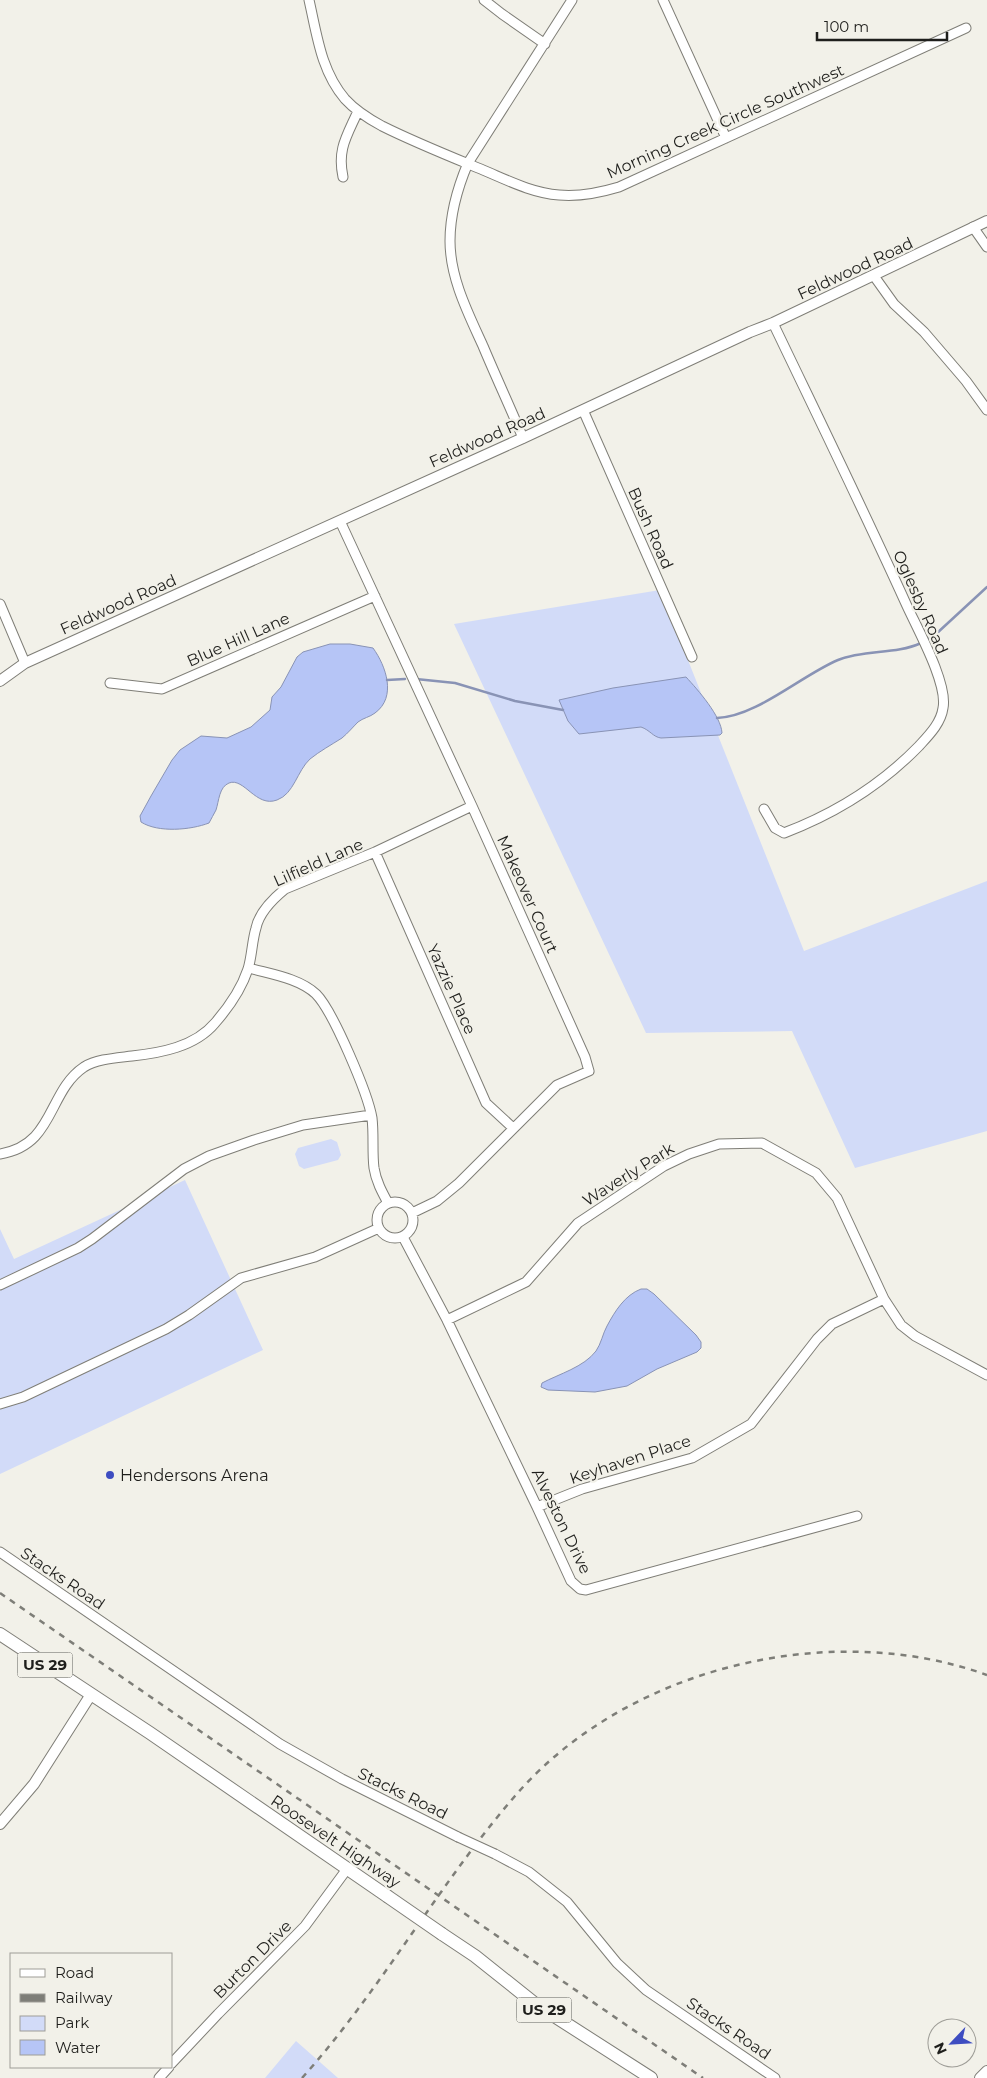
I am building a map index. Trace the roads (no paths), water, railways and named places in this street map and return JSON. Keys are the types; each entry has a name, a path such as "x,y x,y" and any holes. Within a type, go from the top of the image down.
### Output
{"main road":[{"name":"Roosevelt Highway","path":"0,1634 475,1956 534,2003 651,2078"}],"street":[{"name":"Morning Creek Circle Southwest","path":"309,0 322,60 328,74 346,100 358,111 381,126 468,163 535,191 558,195 583,195 619,187 966,28"},
{"path":"484,0 545,44"},
{"path":"523,438 463,300 454,270 450,242 451,217 457,189 468,163 572,0"},
{"path":"663,0 726,138"},
{"path":"343,177 340,163 341,149 358,111"},
{"name":"Feldwood Road","path":"0,681 25,663 523,438 874,276 987,221"},
{"path":"973,227 987,247"},
{"path":"874,276 894,304 924,332 966,381 987,410"},
{"name":"Oglesby Road","path":"764,809 775,828 784,833 851,800 899,766 928,736 938,722 943,709 944,695 933,662 894,576 773,323"},
{"name":"Bush Road","path":"583,410 692,657"},
{"name":"Makeover Court","path":"340,521 472,806 585,1057 589,1071 557,1085 459,1183 438,1201 412,1213"},
{"name":"Blue Hill Lane","path":"110,683 162,688 374,596"},
{"path":"0,604 25,663"},
{"name":"Lilfield Lane","path":"0,1154 20,1149 37,1135 68,1085 84,1068 104,1060 171,1050 207,1031 238,994 248,968 256,925 274,898 285,889 375,852 472,806"},
{"name":"Yazzie Place","path":"375,852 486,1103 513,1128"},
{"path":"248,968 300,984 315,994 329,1010 370,1105 376,1178 388,1203"},
{"path":"0,1285 92,1239 184,1169 210,1156 303,1124 371,1115"},
{"name":"Waverly Park","path":"447,1320 526,1282 578,1223 664,1166 689,1154 719,1144 762,1143 816,1173 837,1198 884,1300 901,1325 915,1336 987,1375"},
{"path":"388,1203 404,1204 412,1213 412,1227 403,1237 389,1237 379,1228 377,1216 383,1206 388,1203"},
{"path":"0,1404 24,1397 166,1329 241,1278 315,1257 379,1228"},
{"name":"Alveston Drive","path":"403,1237 447,1320 538,1507 571,1581 580,1588 586,1590 858,1516"},
{"name":"Keyhaven Place","path":"538,1507 582,1489 692,1458 751,1424 817,1339 832,1324 884,1300"},
{"name":"Stacks Road","path":"0,1552 280,1744 342,1779 529,1872 567,1902 617,1963 646,1990 775,2078"},
{"path":"0,1824 34,1784 90,1696"},
{"name":"Burton Drive","path":"172,2064 218,2014 306,1926 346,1869"},
{"name":"Burton Drive","path":"159,2078 168,2068"},
{"path":"980,2078 987,2071"}],"water":[{"path":"330,644 350,644 373,648 378,655 385,672 387,690 386,699 375,713 358,722 342,738 310,759 288,793 277,800 263,800 235,782 229,783 221,791 216,810 209,823 184,829 165,829 156,828 141,822 140,816 172,760 180,750 201,736 227,738 251,727 270,710 272,697 281,687 297,657 303,652"},
{"path":"686,677 718,719 722,733 720,735 661,738 641,727 579,734 568,721 559,700 613,688"},
{"path":"641,1289 647,1289 654,1294 696,1335 701,1342 701,1348 697,1352 657,1369 627,1386 595,1392 548,1390 541,1387 542,1383 578,1366 591,1357 598,1348 617,1309 625,1299"}],"waterway":[{"path":"926,641 987,587"},
{"path":"717,718 747,711 838,660 859,654 911,647 921,643"},
{"path":"387,680 405,679"},
{"path":"416,679 455,683 515,701 563,710"}],"railway":[{"path":"0,1593 703,2078"},
{"path":"302,2078 358,2009 460,1865 515,1796 560,1752 613,1715 671,1686 733,1666 797,1654 862,1652 926,1659 987,1675"}],"place":[{"name":"Hendersons Arena","path":"110,1475"}]}
